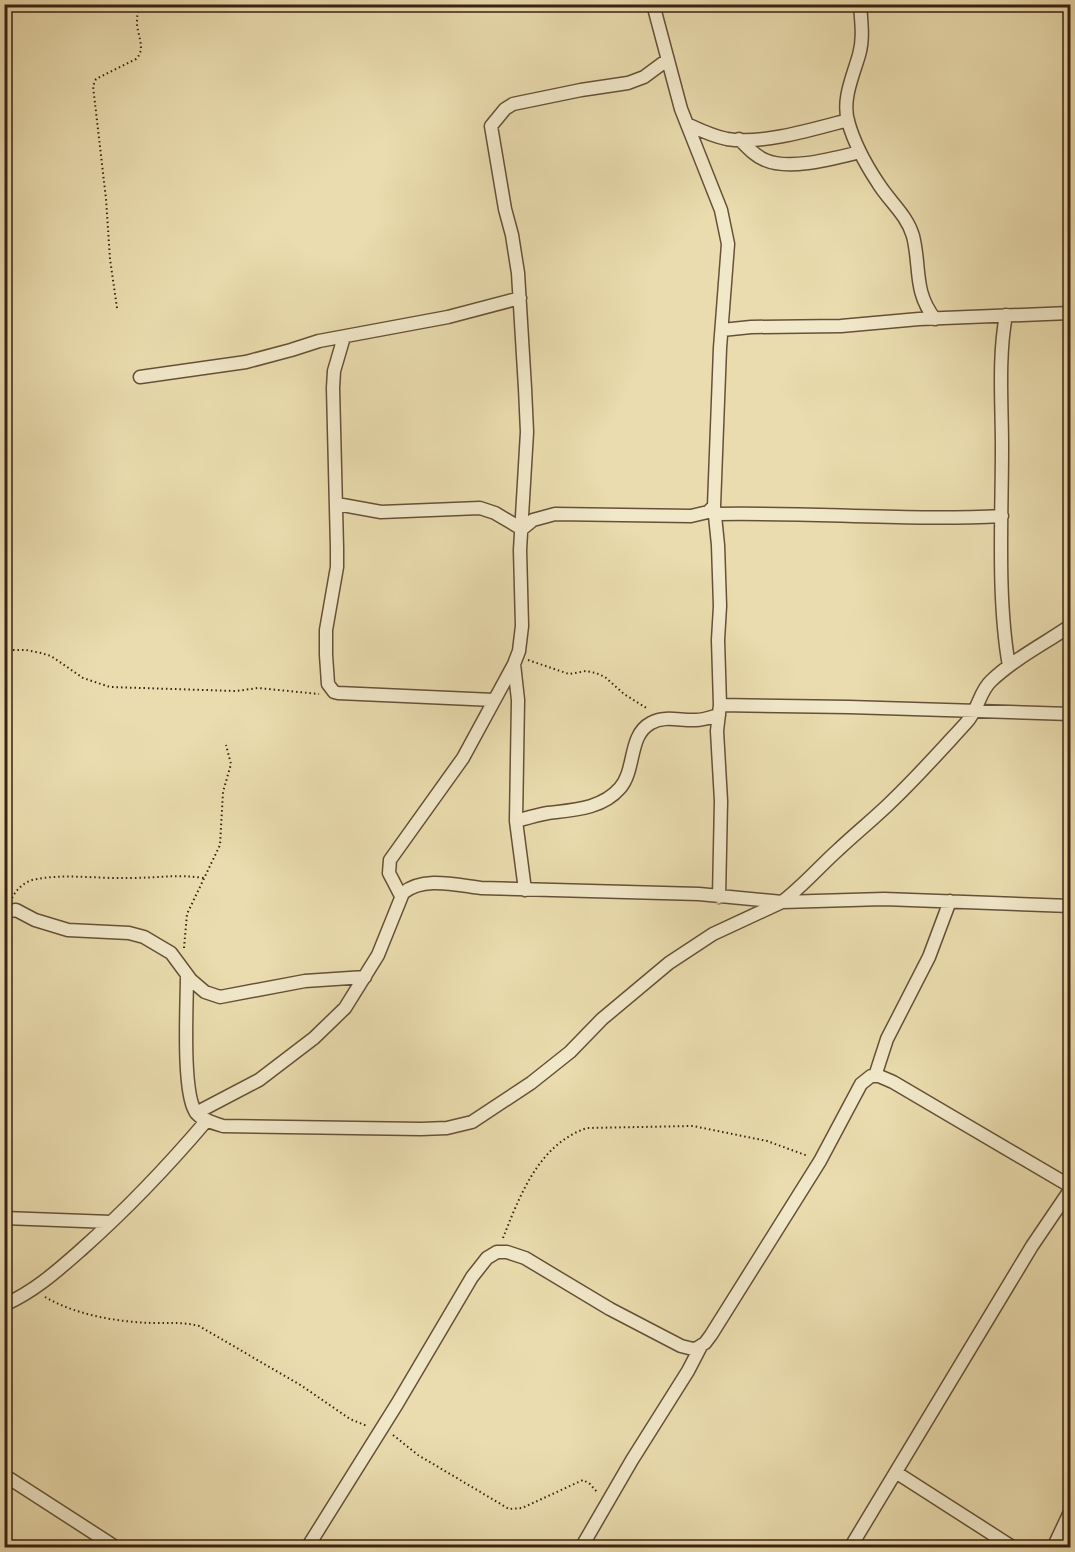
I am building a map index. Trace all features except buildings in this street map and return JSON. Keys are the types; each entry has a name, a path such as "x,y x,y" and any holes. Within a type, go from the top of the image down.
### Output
{"street":[{"path":"653,4 673,86 726,227 727,270 722,330 715,510 718,545 720,897"},
{"path":"860,4 862,34 860,53 851,77 848,95 848,120 860,152 877,183 906,218 913,236 920,292 926,308 935,319"},
{"path":"525,890 516,821 518,700 516,660 522,626 522,529 527,432 520,298 512,235 491,126 505,109 513,104 628,83 644,76 667,60"},
{"path":"687,124 706,133 739,140 812,130 848,120"},
{"path":"739,140 755,154 776,163 817,161 860,152"},
{"path":"140,377 246,362 319,340 448,317 520,298"},
{"path":"722,330 1071,313"},
{"path":"1006,315 1002,347 1001,406 1004,620 1009,666"},
{"path":"344,337 334,371 333,388 337,504 336,567 326,630 328,684 334,692 494,700"},
{"path":"337,504 381,512 480,508 495,513 522,529"},
{"path":"522,529 533,520 555,514 691,516 715,510 941,519 1002,516"},
{"path":"184,971 187,1071 192,1103 196,1113 207,1120 224,1126 401,1130 447,1128 472,1122 531,1083 570,1052 602,1020 669,963 713,934 782,902 917,777 976,711 987,685 1009,666 1071,626"},
{"path":"401,896 389,873 390,860 463,758 516,660"},
{"path":"516,821 546,813 580,809 609,797 620,788 626,778 638,738 645,726 663,718 698,720 719,710 976,711 1071,714"},
{"path":"196,1113 259,1080 314,1038 345,1008 378,955 401,896 411,886 423,884 525,890 672,893 782,902 884,899 1071,906"},
{"path":"875,1076 887,1039 929,957 950,901"},
{"path":"5,912 16,910 35,920 68,930 129,933 144,937 171,953 184,971 205,992 220,997 305,981 365,977"},
{"path":"581,1548 701,1346 711,1335 820,1161 861,1084 871,1076 875,1076 893,1082 1071,1188 1032,1246 850,1548"},
{"path":"4,1305 44,1283 111,1222 163,1171 207,1120"},
{"path":"4,1218 111,1222"},
{"path":"307,1548 480,1264 497,1252 507,1252 525,1258 667,1340 693,1349 701,1346"},
{"path":"897,1473 1014,1548"},
{"path":"4,1474 117,1548"},
{"path":"1053,1548 1071,1512"}],"path":[{"path":"117,308 93,86 96,79 136,59 140,54 142,49 137,21 140,4"},
{"path":"4,650 26,650 51,656 83,678 110,687 236,691 258,688 322,694 334,692"},
{"path":"516,660 569,674 586,671 596,673 612,682 632,700 663,718"},
{"path":"184,971 187,914 220,845 223,792 231,764 226,745"},
{"path":"5,912 16,891 26,882 34,880 130,878 177,874 204,878"},
{"path":"497,1252 512,1215 540,1162 571,1133 586,1128 693,1126 767,1141 820,1161"},
{"path":"32,1290 59,1305 108,1318 153,1323 180,1322 199,1326 302,1386 350,1419 365,1426 383,1425 418,1455 509,1509 522,1508 583,1480 597,1492 612,1497"}]}
